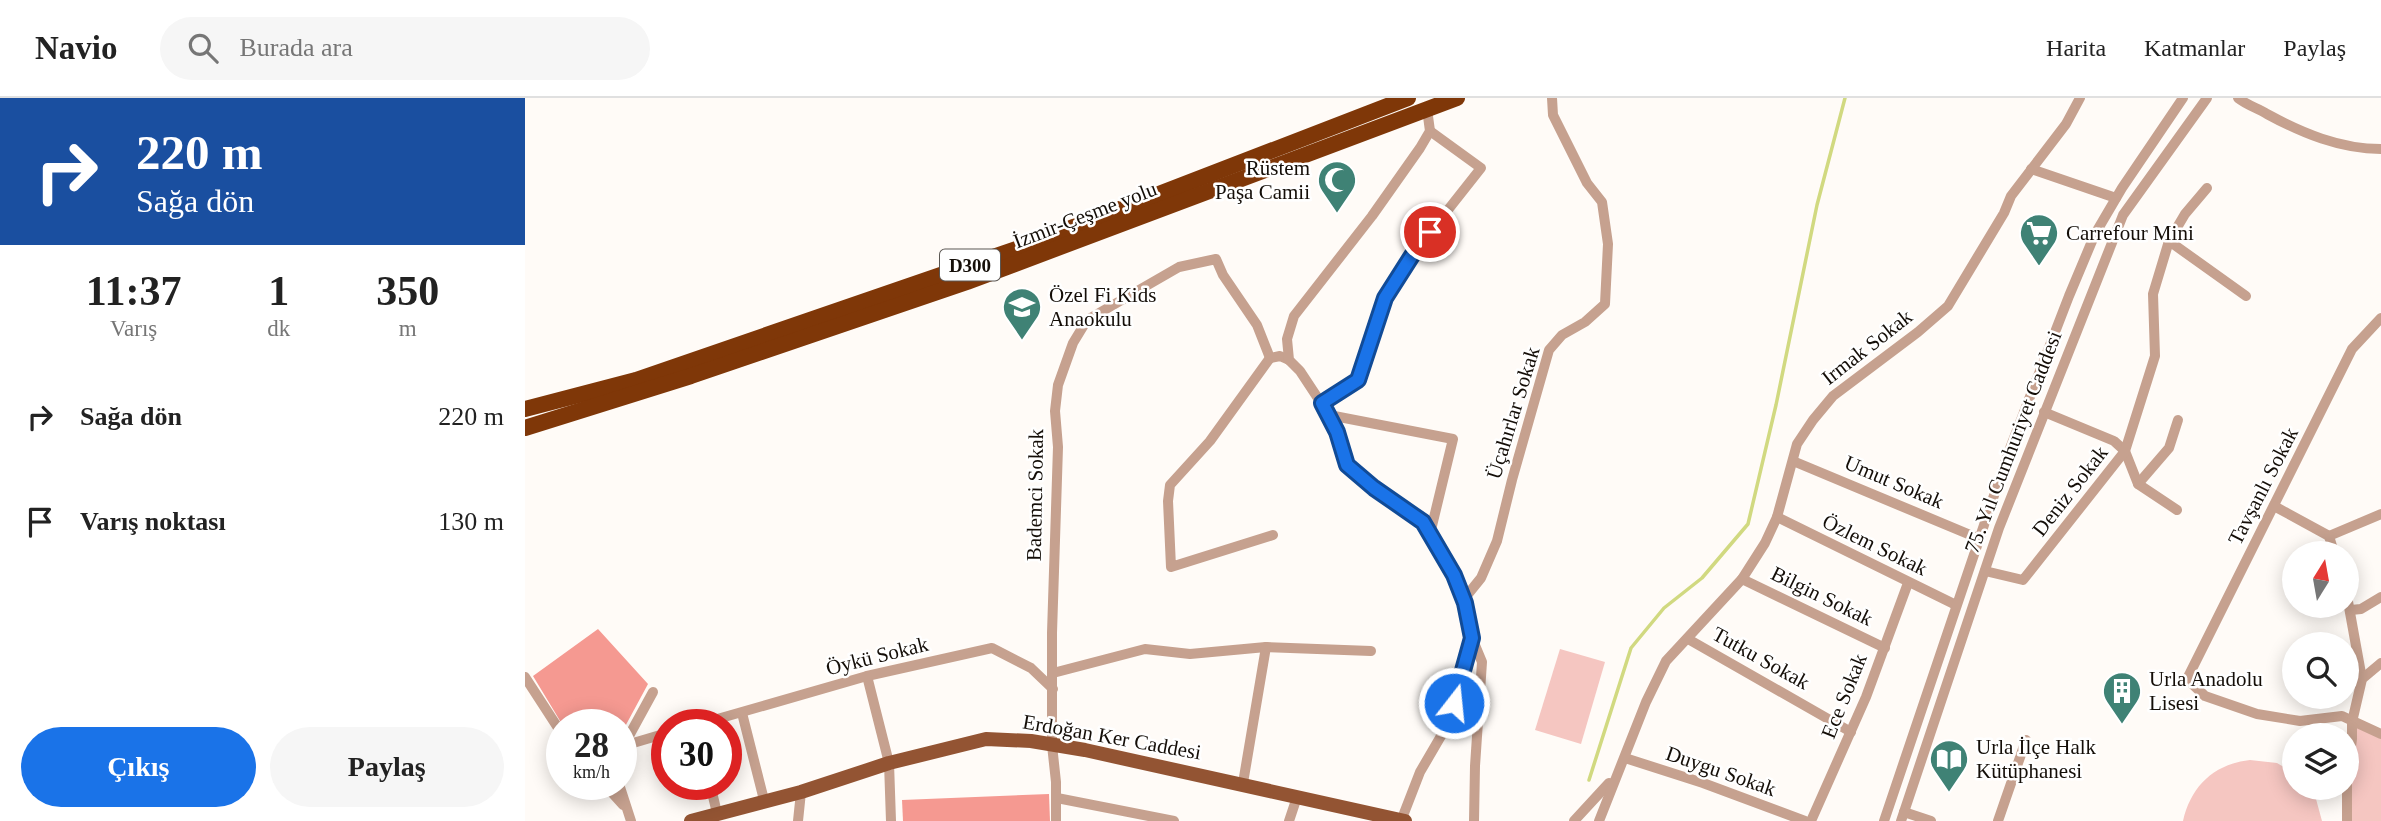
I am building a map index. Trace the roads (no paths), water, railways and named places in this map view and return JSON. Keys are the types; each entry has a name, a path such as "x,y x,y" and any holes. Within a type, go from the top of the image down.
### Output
{"highway":[{"name":"İzmir-Çeşme yolu","path":"525,409 636,380 1019,248 1408,98"},
{"name":"İzmir-Çeşme yolu","path":"525,428 691,376 967,282 1457,98"}],"main road":[{"name":"Erdoğan Ker Caddesi","path":"691,821 801,792 889,763 986,740 1031,741 1086,750 1243,783 1402,821"}],"street":[{"name":"Üçahırlar Sokak","path":"1464,599 1481,578 1497,541 1549,351 1562,335 1585,322 1605,304 1608,244 1602,202 1587,183 1553,115 1552,98"},
{"name":"Irmak Sokak","path":"1614,778 1666,661 1742,579 1765,543 1777,517 1797,444 1813,420 1833,396 1948,306 2011,196 2066,124 2080,98"},
{"name":"75. Yıl Cumhuriyet Caddesi","path":"1884,821 2009,451 2069,296 2095,234 2183,98"},
{"name":"75. Yıl Cumhuriyet Caddesi","path":"1902,817 1999,528 2123,215 2207,98"},
{"path":"2238,98 2288,126 2324,140 2365,149 2381,149"},
{"path":"2253,98 2263,111"},
{"path":"1289,360 1287,340 1294,316 1372,216 1420,148 1430,131 1427,109"},
{"path":"1322,403 1358,380 1385,298 1413,254 1481,168 1430,131"},
{"path":"2031,169 2116,198"},
{"name":"Deniz Sokak","path":"1985,571 2023,580 2125,451 2155,356 2153,294 2169,241 2185,214 2207,188"},
{"path":"2169,241 2246,296"},
{"name":"Bademci Sokak","path":"1056,821 1057,798 1052,745 1058,447 1055,411 1058,385 1073,343 1087,320 1179,267 1216,259 1223,275 1257,324 1270,358"},
{"name":"Tavşanlı Sokak","path":"2352,722 2342,716 2300,721 2257,714 2205,696 2187,679 2352,349 2381,318"},
{"path":"1273,535 1171,568 1168,501 1170,485 1210,441 1270,358 1280,356 1289,360 1300,371 1322,403 1347,465 1374,488 1423,522 1454,575 1464,599 1472,638 1482,662 1474,821"},
{"path":"2044,412 2114,441 2125,451 2138,484 2177,510"},
{"path":"1329,415 1453,439 1430,534"},
{"path":"2138,484 2169,448 2178,420"},
{"name":"Umut Sokak","path":"1793,461 1980,539"},
{"path":"2274,506 2329,536 2330,541"},
{"path":"2329,536 2381,514"},
{"name":"Özlem Sokak","path":"1777,517 1956,605"},
{"name":"Bilgin Sokak","path":"1742,579 1885,648"},
{"name":"Ece Sokak","path":"1811,821 1851,732 1908,583"},
{"path":"2359,609 2381,597"},
{"path":"2347,821 2347,776 2353,739 2352,722 2362,679 2352,618"},
{"path":"1402,821 1420,772 1448,724 1472,638"},
{"name":"Tutku Sokak","path":"1688,639 1851,732"},
{"path":"1053,673 1145,649 1191,654 1266,647 1371,651"},
{"path":"1243,783 1266,647"},
{"name":"Öykü Sokak","path":"743,713 867,676 992,648 1031,668 1053,689"},
{"path":"2362,679 2381,663"},
{"path":"867,676 889,763 891,821"},
{"path":"525,677 546,709"},
{"path":"637,721 653,692"},
{"path":"743,713 764,800"},
{"path":"2352,722 2381,734"},
{"path":"1998,821 2026,740"},
{"name":"Duygu Sokak","path":"1625,758 1703,783 1805,821"},
{"path":"1574,821 1614,778"},
{"path":"1599,821 1614,778"},
{"path":"798,821 801,792"},
{"path":"1289,821 1297,797"},
{"path":"1057,798 1174,821"},
{"path":"619,800 627,809"},
{"path":"624,800 631,821"},
{"path":"714,800 717,813"},
{"path":"1902,817 1931,821"}],"waterway":[{"path":"1589,780 1631,648 1664,608 1702,578 1748,524 1776,405 1817,205 1845,98"}],"place":[{"name":"Rüstem Paşa Camii","path":"1337,214"},
{"name":"Carrefour Mini","path":"2039,267"},
{"name":"Özel Fi Kids Anaokulu","path":"1022,341"},
{"name":"Urla Anadolu Lisesi","path":"2122,725"},
{"name":"Urla İlçe Halk Kütüphanesi","path":"1949,793"}]}
